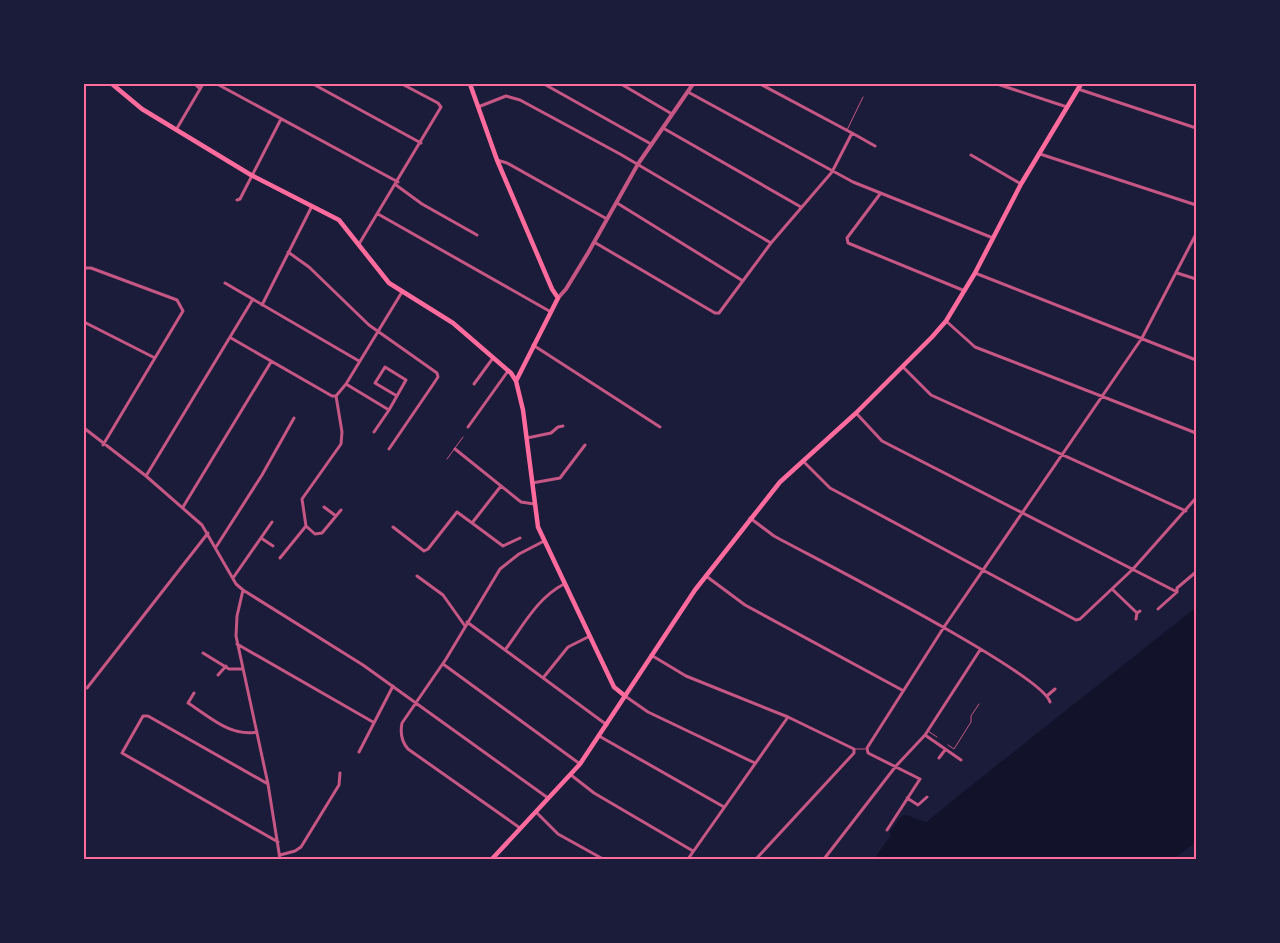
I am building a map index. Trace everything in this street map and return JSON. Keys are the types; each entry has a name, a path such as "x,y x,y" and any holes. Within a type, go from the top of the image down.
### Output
{"main road":[{"path":"112,84 142,109 251,175 339,220 380,273 402,292 453,323 508,371 516,381 527,438 538,527 588,637 614,687 625,696"},
{"path":"470,84 497,160 552,289 558,298 516,381"},
{"path":"492,859 580,764 608,725 651,655 706,576 780,482 856,413 946,321 975,273 1021,184 1081,84"}],"street":[{"path":"195,84 200,89"},
{"path":"176,130 203,84"},
{"path":"217,84 397,184 422,204 477,235"},
{"path":"313,84 421,143"},
{"path":"359,244 397,184 441,107 402,84"},
{"path":"544,84 651,144"},
{"path":"621,84 672,114"},
{"path":"760,84 875,146"},
{"path":"997,84 1067,107"},
{"path":"558,298 566,289 608,219 638,164 691,85"},
{"path":"1078,89 1196,128"},
{"path":"688,92 832,172 880,194 993,238"},
{"path":"478,108 506,96 513,96 638,164 771,243"},
{"path":"237,200 240,199 281,119"},
{"path":"663,128 801,207"},
{"path":"594,242 715,313 719,313 771,243 832,172 852,134"},
{"path":"1040,154 1196,205"},
{"path":"971,155 1021,184"},
{"path":"497,160 508,163 608,219"},
{"path":"880,194 848,238 848,243 965,291"},
{"path":"617,203 743,281"},
{"path":"262,305 312,205"},
{"path":"378,214 551,312"},
{"path":"887,830 920,779 868,753 866,749 944,626 1142,338 1196,234"},
{"path":"288,252 309,267 377,331 437,373 435,382 389,449"},
{"path":"84,268 91,268 177,300 180,303 182,315 104,445"},
{"path":"975,273 1196,360"},
{"path":"1177,273 1196,279"},
{"path":"225,283 359,361"},
{"path":"341,510 319,534 315,534 306,526 302,499 342,439 336,396 346,384 402,292"},
{"path":"146,476 253,300"},
{"path":"946,321 975,347 1196,433"},
{"path":"84,322 155,358"},
{"path":"231,338 270,362 332,396 336,396"},
{"path":"533,345 660,427"},
{"path":"474,384 493,358"},
{"path":"183,507 270,362"},
{"path":"374,432 389,410 397,396 406,380 385,367 375,383 397,396"},
{"path":"903,367 930,395 1186,511"},
{"path":"468,427 508,371"},
{"path":"346,384 389,410"},
{"path":"856,413 882,440 1177,592"},
{"path":"216,546 262,475 294,418"},
{"path":"527,438 550,434 558,427 563,426"},
{"path":"84,428 183,507 208,533 233,578 243,590 310,631 393,686 548,799"},
{"path":"532,483 560,478 585,445"},
{"path":"455,448 521,502 534,504"},
{"path":"804,461 830,488 1077,620 1112,590 1196,498"},
{"path":"472,523 501,486"},
{"path":"324,507 336,516"},
{"path":"392,527 424,551 457,512 503,546 520,538"},
{"path":"750,518 774,536 944,626 1019,673 1048,695 1050,702"},
{"path":"233,578 272,522"},
{"path":"280,558 306,526"},
{"path":"87,688 208,533"},
{"path":"261,538 273,546"},
{"path":"520,828 404,744 401,737 402,723 443,664 500,569 519,554 544,541"},
{"path":"1158,609 1177,592 1177,588 1196,572"},
{"path":"417,576 443,595 466,624 608,725"},
{"path":"706,576 745,604 902,690"},
{"path":"505,650 540,601 550,591 564,584"},
{"path":"243,590 236,626 237,644 268,784 280,857 301,847 339,785 340,773"},
{"path":"1112,590 1138,612 1136,619"},
{"path":"543,678 568,647 588,637"},
{"path":"237,644 373,722"},
{"path":"824,859 896,766 925,735 980,650"},
{"path":"203,653 232,669 242,669"},
{"path":"651,655 686,676 788,718 854,749 854,753 756,859"},
{"path":"443,664 580,764"},
{"path":"218,675 226,666"},
{"path":"359,752 393,686"},
{"path":"1048,695 1055,689"},
{"path":"194,693 188,703 231,730 241,734 257,732"},
{"path":"625,696 648,712 755,763"},
{"path":"268,784 148,716 143,716 122,753 278,842"},
{"path":"688,859 788,718"},
{"path":"925,735 961,760"},
{"path":"599,736 724,807"},
{"path":"938,758 945,750"},
{"path":"571,775 594,793 693,851"},
{"path":"907,798 918,805 927,797"},
{"path":"536,812 558,834 604,859"},
{"path":"496,854 501,859"}],"lane":[{"path":"847,130 864,97"},
{"path":"447,459 463,438"},
{"path":"948,745 954,749 971,722 971,716 979,704"},
{"path":"928,730 937,737"},
{"path":"854,749 866,749"}],"shaded area":[{"path":"1196,614 1196,836 1165,859 880,859 896,837 895,833 905,820 922,828 932,826 1007,763"}],"waterway":[{"path":"957,809 954,806 971,792 1196,614"},
{"path":"880,859 896,837 895,833 905,820 927,828 954,806 958,811"},
{"path":"1165,859 1196,836"}]}
